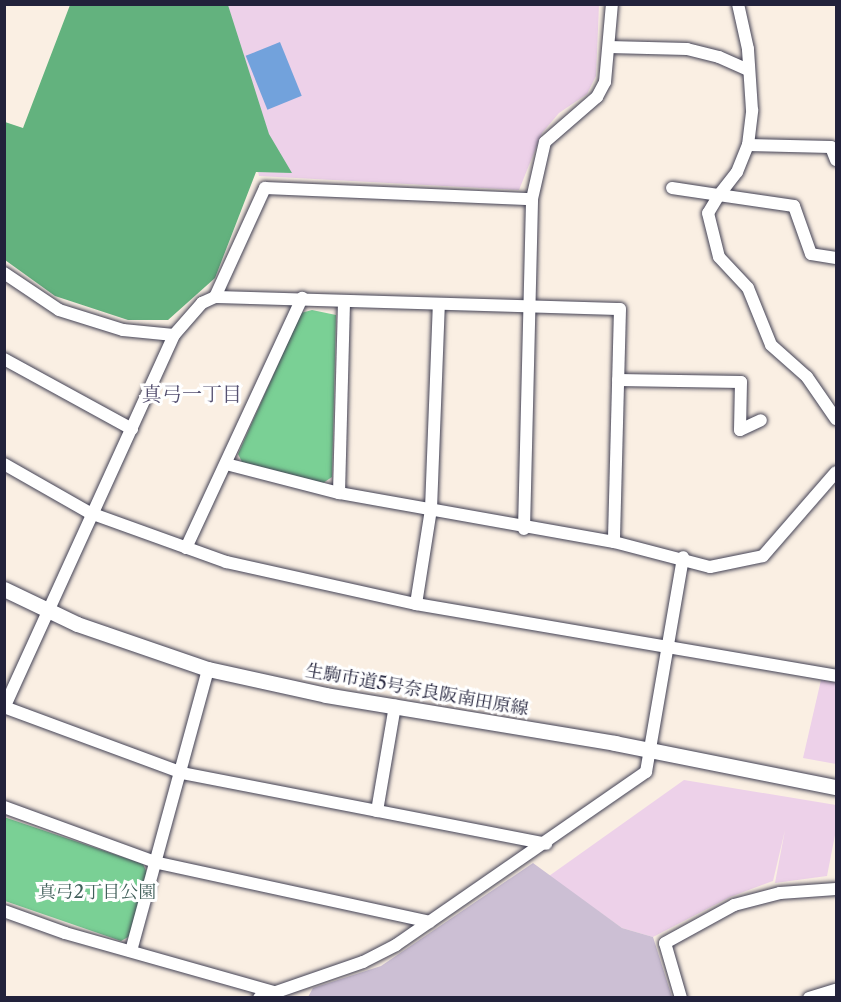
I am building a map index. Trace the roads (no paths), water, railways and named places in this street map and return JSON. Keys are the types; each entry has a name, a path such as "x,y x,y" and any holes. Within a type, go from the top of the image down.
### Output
{"street":[{"path":"524,528 532,199 545,142 597,97 605,82 612,4"},
{"path":"738,4 752,110 748,145 737,172 708,213 719,256 748,288 779,356 807,377 837,419"},
{"path":"609,47 687,49 719,57 748,70"},
{"path":"748,145 831,147 837,160"},
{"path":"215,297 265,188 532,199"},
{"path":"672,188 794,206 811,254 837,258"},
{"path":"4,273 59,309 123,330 174,335"},
{"path":"546,844 182,773 5,708 90,513 132,429 174,335 202,303 215,297 621,309 614,542"},
{"path":"186,548 302,298"},
{"path":"339,493 344,301"},
{"path":"416,604 431,509 438,304"},
{"path":"4,359 132,429"},
{"path":"618,380 741,382 740,430 761,420"},
{"path":"4,464 90,513 226,562 416,604 837,676"},
{"path":"226,464 339,493 524,528 614,542 683,557 710,567 763,556 837,472"},
{"path":"4,910 65,933 274,992 301,992 363,962 430,922 546,844 646,772 683,557"},
{"name":"生駒市道5号奈良阪南田原線","path":"4,589 129,644 208,669 395,706 650,750 837,787"},
{"path":"131,951 158,862 208,669"},
{"path":"377,811 395,706"},
{"path":"4,807 158,862 430,922"},
{"path":"681,998 664,943 734,905 780,893 837,889"},
{"path":"809,998 837,990"},
{"path":"259,998 274,992"}],"water":[{"path":"280,42 302,96 267,110 246,56"}],"district":[{"name":"真弓一丁目","path":"192,394"}],"park label":[{"name":"真弓2丁目公園","path":"97,892"}]}
